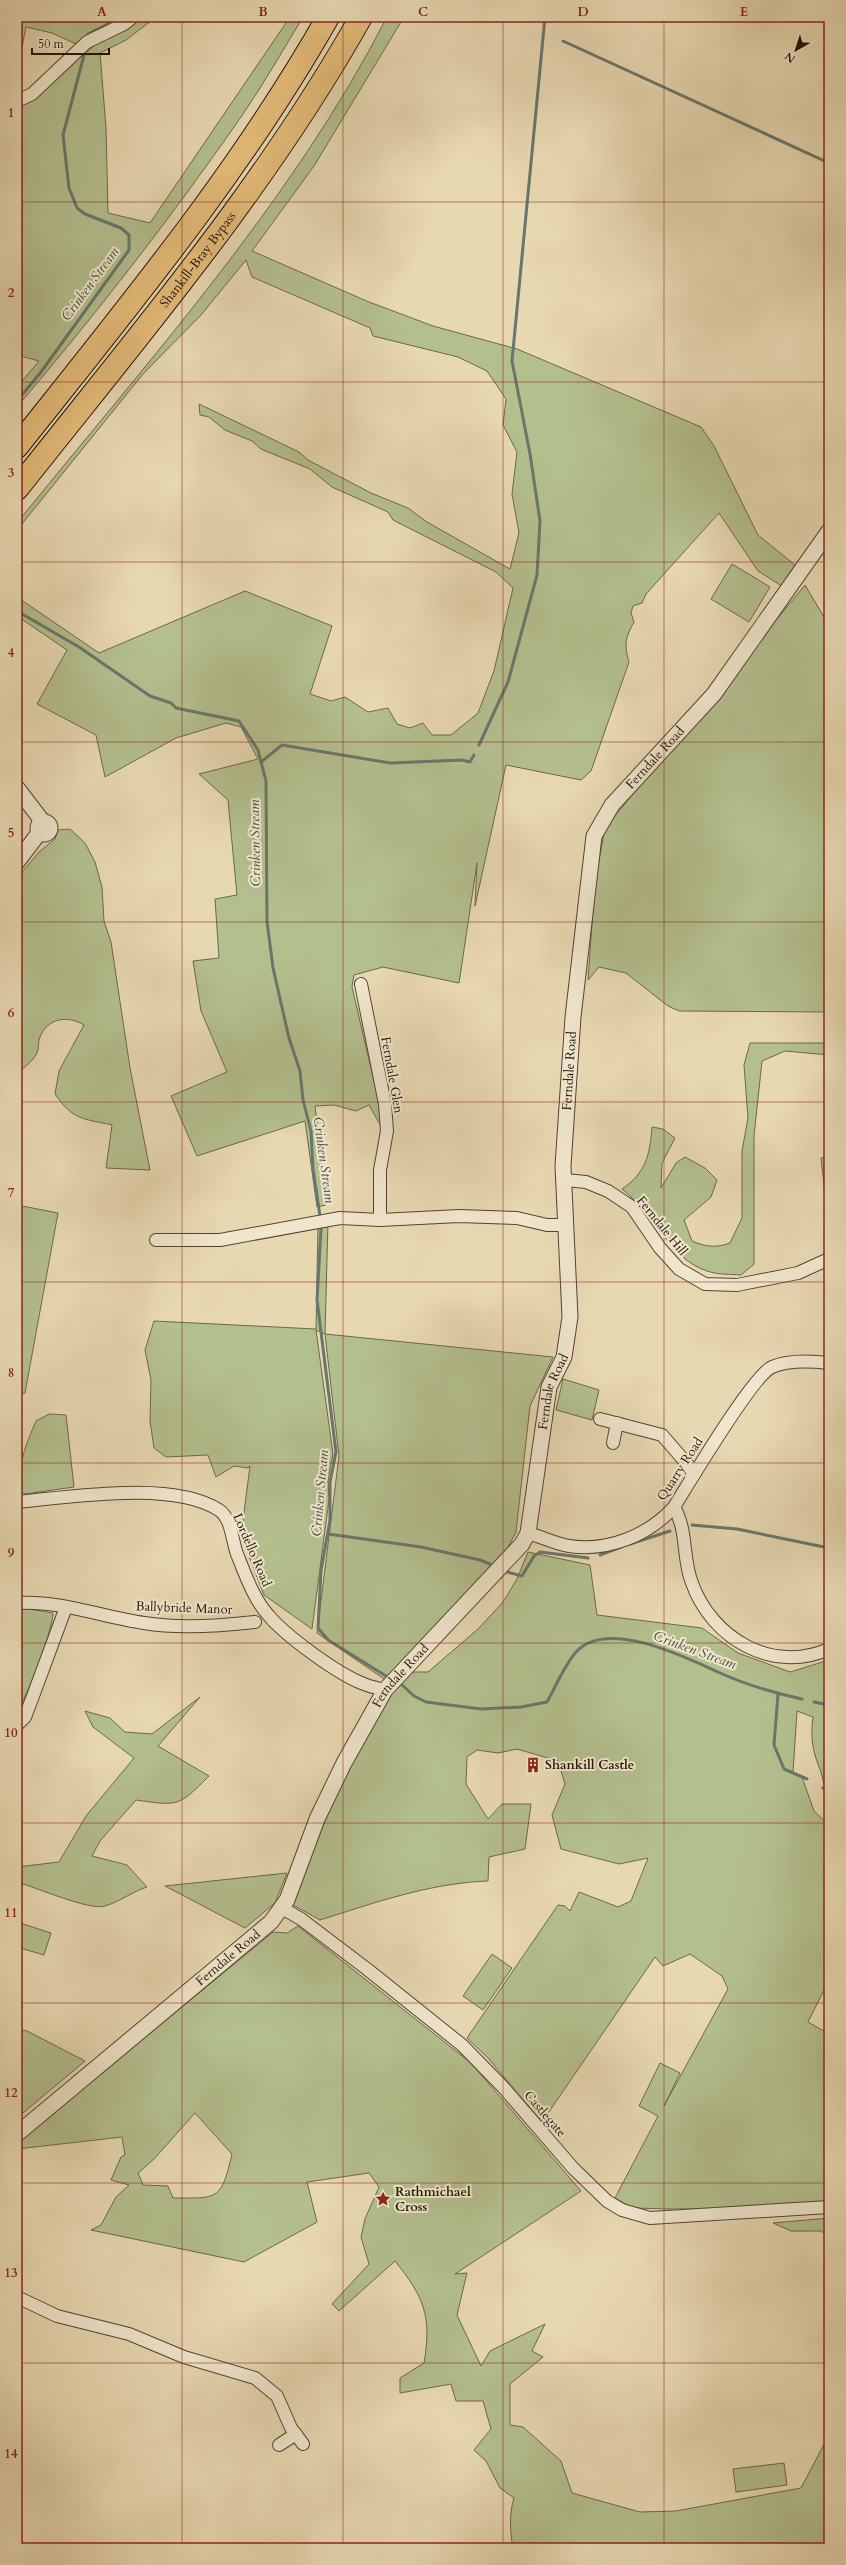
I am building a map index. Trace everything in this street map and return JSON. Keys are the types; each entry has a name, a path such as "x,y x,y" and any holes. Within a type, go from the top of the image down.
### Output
{"highway":[{"name":"Shankill-Bray Bypass","path":"17,446 210,200 285,87 328,17"},
{"name":"Shankill-Bray Bypass","path":"17,489 213,242 250,192 297,124 361,17"}],"street":[{"path":"17,101 32,94 87,42 124,24 134,17"},
{"name":"Ferndale Road","path":"17,2134 271,1922 282,1908 317,1819 344,1763 385,1690 516,1550 528,1533 549,1387 564,1357 570,1317 565,1225 565,1180 563,1166 573,1017 594,836 612,805 714,694 829,531"},
{"path":"17,788 41,827 17,862"},
{"name":"Ferndale Glen","path":"361,984 384,1104 386,1124 380,1170 380,1220"},
{"name":"Ferndale Hill","path":"565,1180 586,1182 608,1191 632,1207 660,1248 679,1269 705,1284 736,1285 798,1274 829,1259"},
{"path":"156,1240 220,1240 340,1218 380,1220 459,1216 517,1218 547,1225 565,1225"},
{"name":"Quarry Road","path":"528,1533 569,1546 606,1545 646,1532 660,1522 674,1507 743,1399 770,1367 794,1363 829,1363"},
{"path":"600,1418 662,1435 695,1474"},
{"path":"612,1443 617,1423"},
{"name":"Lordello Road","path":"17,1502 121,1492 191,1497 220,1511 228,1521 236,1553 251,1586 268,1616 329,1664 359,1682 385,1690"},
{"path":"674,1507 685,1533 687,1562 692,1583 703,1606 715,1622 734,1638 757,1652 778,1658 807,1656 829,1649"},
{"name":"Ballybride Manor","path":"17,1603 37,1602 146,1624 231,1625 254,1622"},
{"path":"17,1725 25,1717 66,1607"},
{"name":"Castlegate","path":"282,1908 301,1919 367,1969 462,2045 503,2087 593,2188 622,2210 650,2218 829,2207"},
{"path":"17,2298 57,2316 129,2334 184,2357 255,2378 276,2396 299,2439 279,2445"}],"green space":[{"path":"17,17 156,17 126,40 100,53 106,128 108,213 150,223 290,17 303,17 249,105 188,192 104,301 17,407 17,387 39,361 17,355 17,107 95,45 95,36 78,45 52,33 26,27 17,72"},
{"path":"387,17 404,17 314,166 252,251 369,302 433,326 517,349 701,427 714,446 758,535 795,565 782,586 758,571 719,513 646,594 642,603 633,606 631,613 634,622 626,642 626,651 629,662 591,771 581,780 506,765 475,906 477,863 459,983 383,967 354,975 352,987 380,1107 382,1128 369,1105 356,1111 334,1105 315,1106 326,1205 317,1207 305,1121 197,1156 171,1096 227,1072 201,1011 193,961 219,958 215,899 237,895 228,800 199,774 258,759 241,727 226,723 176,738 105,777 96,735 37,704 67,650 17,616 17,597 99,653 245,591 332,626 310,694 331,701 345,697 368,712 388,708 397,724 410,728 423,723 432,735 451,735 478,713 494,671 513,588 496,572 393,520 388,512 332,487 310,469 261,449 252,441 225,430 209,417 200,415 199,404 299,452 308,460 371,493 408,508 427,522 510,569 519,533 512,494 517,452 503,425 506,399 487,371 458,357 373,336 370,328 252,277 246,260 201,315 143,374 17,530 17,523 166,341 262,216 307,151 349,85"},
{"path":"732,564 770,587 749,622 711,599"},
{"path":"805,585 824,617 825,634 829,637 829,1012 679,1011 668,1006 626,973 599,967 588,980 595,882 605,828"},
{"path":"70,829 85,843 95,862 102,887 104,921 111,942 130,1068 150,1170 106,1168 112,1125 86,1119 73,1114 55,1094 59,1071 84,1025 63,1019 51,1023 42,1033 39,1040 38,1051 35,1056 17,1073 17,878 39,852 55,839 58,830"},
{"path":"750,1043 829,1043 829,1055 785,1051 762,1061 754,1136 754,1264 741,1275 715,1273 694,1265 683,1257 672,1246 643,1210 622,1189 637,1176 642,1169 650,1146 652,1127 663,1129 675,1138 662,1163 661,1188 676,1163 685,1157 705,1168 717,1180 711,1197 684,1220 692,1241 702,1245 711,1246 720,1246 730,1243 742,1218 742,1151 748,1118 744,1065"},
{"path":"829,1157 829,1211 827,1212 821,1158"},
{"path":"17,1205 58,1213 25,1393 17,1396"},
{"path":"328,1222 325,1334 316,1330 333,1454 328,1480 329,1500 312,1629 264,1595 241,1536 250,1466 248,1468 234,1466 216,1477 208,1455 166,1457 154,1448 150,1421 151,1380 145,1350 154,1321 316,1329 318,1223"},
{"path":"325,1334 553,1357 530,1406 516,1532 504,1555 387,1681 317,1633 339,1456"},
{"path":"563,1379 599,1390 592,1420 556,1410"},
{"path":"49,1414 66,1415 74,1487 25,1494 20,1491 19,1482 23,1455 36,1421"},
{"path":"528,1552 590,1565 597,1615 702,1628 738,1653 790,1672 829,1660 829,1805 813,1746 813,1717 797,1711 793,1773 802,1777 814,1811 829,1825 829,1980 808,2022 829,2034 829,2201 708,2209 671,2209 633,2208 615,2198 658,2116 639,2106 660,2063 680,2073 664,2106 728,1989 722,1976 690,1954 663,1966 655,1957 542,2122 488,2058 467,2038 558,1905 565,1906 570,1911 579,1892 618,1907 631,1901 648,1858 619,1864 561,1849 552,1815 565,1784 558,1761 517,1749 498,1753 477,1750 467,1757 466,1784 488,1819 502,1804 531,1804 525,1849 489,1857 488,1881 445,1886 402,1895 320,1920 293,1905 328,1813 354,1754 387,1698 407,1672 428,1672 478,1629 503,1602 517,1579"},
{"path":"17,1607 53,1613 49,1633 39,1663 17,1711"},
{"path":"200,1697 158,1746 209,1776 191,1794 177,1802 161,1803 136,1800 100,1841 92,1856 127,1865 147,1887 120,1900 98,1907 62,1898 17,1882 17,1867 59,1862 86,1816 134,1758 93,1727 85,1711 110,1718 125,1732 152,1734"},
{"path":"287,1873 275,1903 245,1928 165,1886"},
{"path":"17,1922 51,1933 44,1955 17,1947"},
{"path":"298,1926 471,2063 581,2191 455,2274 467,2273 457,2315 481,2366 490,2351 545,2324 532,2351 543,2357 510,2384 510,2425 523,2427 561,2461 572,2493 640,2512 676,2511 801,2488 829,2435 829,2548 513,2548 510,2523 514,2498 500,2488 486,2461 474,2450 491,2429 483,2401 456,2401 451,2384 400,2393 400,2378 424,2363 427,2332 426,2320 419,2297 405,2274 395,2261 339,2311 332,2304 369,2264 361,2237 365,2219 379,2187 369,2173 307,2182 317,2222 244,2262 91,2230 101,2225 116,2197 129,2185 111,2180 121,2157 125,2155 122,2137 17,2149 17,2143 273,1932 287,1933","holes":["195,2113 232,2154 220,2189 215,2194 200,2198 173,2198 168,2186 143,2185 138,2173 154,2159"]},
{"path":"492,1954 512,1968 483,2010 463,1996"},
{"path":"17,2029 27,2031 85,2061 17,2118"},
{"path":"829,2218 829,2235 820,2231 791,2231 773,2223"},
{"path":"784,2463 787,2485 736,2492 733,2469"}],"waterway":[{"name":"Crinken Stream","path":"88,34 108,24 111,17"},
{"path":"479,745 508,682 537,575 540,521 530,454 512,361 545,17"},
{"path":"563,41 829,163"},
{"name":"Crinken Stream","path":"17,401 41,372 129,250 129,235 121,228 85,214 77,208 69,188 63,135 84,55"},
{"name":"Crinken Stream","path":"17,611 79,647 150,696 171,703 176,708 239,721 258,750 266,781 267,921 273,968 289,1038 300,1071 303,1100 311,1131 313,1169 320,1216"},
{"path":"261,762 282,745 390,763 462,760 470,762 474,755"},
{"name":"Crinken Stream","path":"321,1229 317,1300 336,1452 330,1482 330,1520 321,1571 318,1628 328,1640 386,1676"},
{"path":"692,1525 737,1529 829,1548"},
{"path":"630,1544 670,1531"},
{"path":"328,1534 421,1547 480,1560 490,1564"},
{"path":"600,1555 621,1547"},
{"path":"507,1572 522,1576 534,1556 540,1552 588,1558"},
{"name":"Crinken Stream","path":"401,1684 414,1696 426,1702 481,1709 521,1707 547,1702 564,1670 576,1652 590,1642 607,1639 626,1639 667,1650 749,1684 802,1699"},
{"name":"Crinken Stream","path":"778,1694 774,1745 784,1769 807,1779"},
{"path":"814,1702 829,1705"},
{"name":"Crinken Stream","path":"823,1788 829,1792"}],"place":[{"name":"Shankill Castle","path":"533,1765"},
{"name":"Rathmichael Cross","path":"383,2199"}]}
